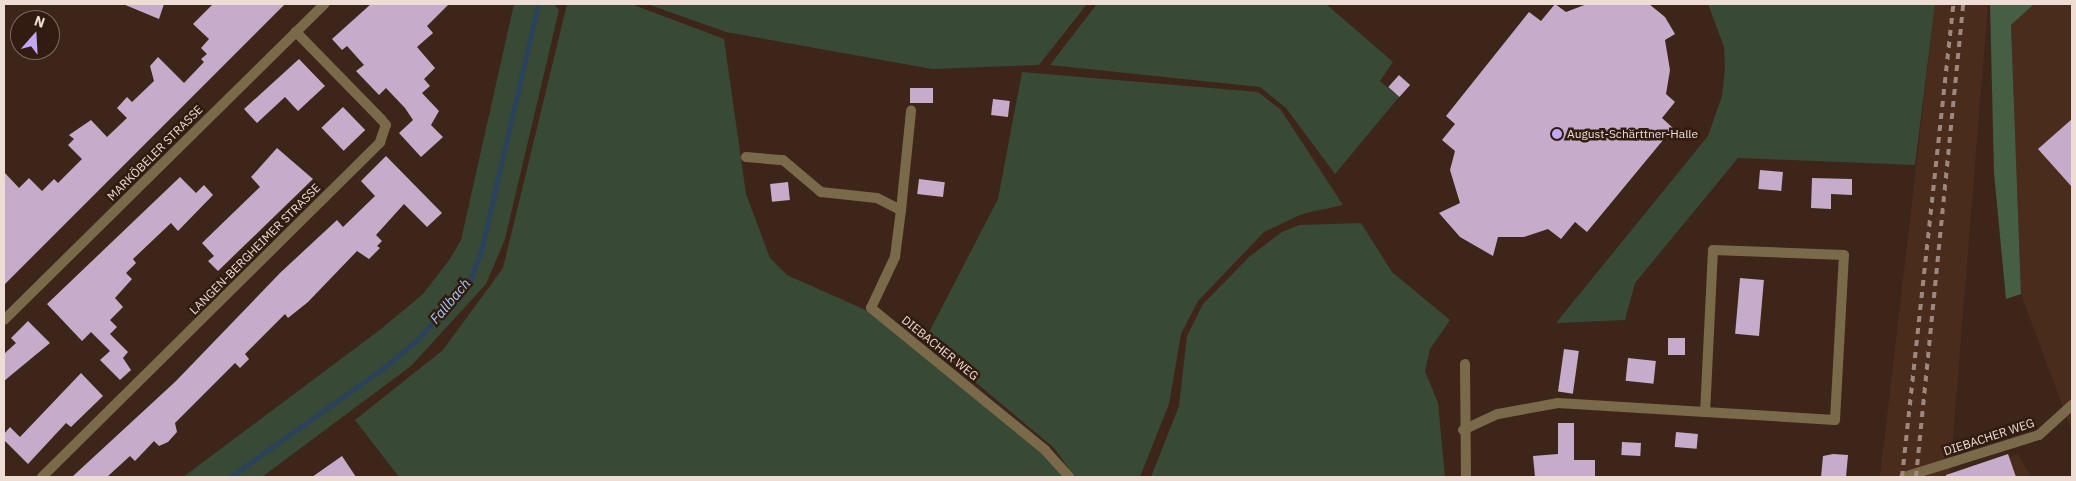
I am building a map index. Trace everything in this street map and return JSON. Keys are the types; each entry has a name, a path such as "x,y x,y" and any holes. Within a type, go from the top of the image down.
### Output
{"street":[{"name":"MARKÖBELER STRASSE","path":"4,320 324,4"},
{"name":"LANGEN-BERGHEIMER STRASSE","path":"42,477 380,142 386,124 296,32"},
{"name":"DIEBACHER WEG","path":"911,111 901,210 903,220 895,257 871,308 1045,450 1069,477"},
{"path":"746,157 783,160 821,192 877,198 901,210"},
{"path":"1463,430 1498,414 1558,403 1835,420 1844,255 1713,250 1705,412"},
{"path":"1465,364 1463,430 1466,477"},
{"name":"DIEBACHER WEG","path":"1904,477 2039,434 2072,405"}],"shaded area":[{"path":"1935,4 1988,4 1950,475 2018,454 2031,477 1880,477"},
{"path":"2034,4 2072,4 2072,432 2021,294 2011,25"}],"green space":[{"path":"514,4 554,4 559,10 505,239 486,284 411,366 262,477 183,477 381,329 423,294 450,259 461,240"},
{"path":"567,4 631,4 724,39 746,194 770,258 787,275 870,312 1044,454 1065,477 399,477 355,420 443,350 503,268"},
{"path":"647,4 1087,4 1039,65 932,69 726,32"},
{"path":"1097,4 1326,4 1393,62 1380,81 1399,97 1335,174 1286,108 1260,87 1050,65"},
{"path":"1708,4 1935,4 1915,165 1738,158 1635,283 1625,320 1556,323 1708,136 1722,96 1725,69 1724,47"},
{"path":"1990,4 2034,4 2011,25 2021,294 2006,299 1994,173"},
{"path":"1022,72 1258,92 1281,110 1343,205 1302,214 1264,232 1198,301 1181,334 1169,404 1140,477 1075,477 1054,448 925,340 998,199"},
{"path":"1361,223 1392,272 1450,320 1430,349 1425,371 1438,403 1445,477 1151,477 1179,406 1187,336 1203,304 1249,257 1282,232 1299,225"}],"building":[{"path":"123,4 164,4 159,19"},
{"path":"213,4 285,4 4,285 4,172 19,188 29,178 42,191 54,179 58,183 82,159 68,145 74,139 69,135 91,120 107,137 127,118 117,108 127,97 132,102 154,81 150,66 158,57 184,83 204,62 201,59 207,54 201,48 209,39 193,24"},
{"path":"371,4 449,4 427,26 433,33 417,47 435,68 424,79 430,86 422,93 439,111 431,125 443,137 421,157 399,133 413,120 405,108 386,88 379,95 356,71 364,65 347,46 342,50 332,39"},
{"name":"August-Schärttner-Halle","path":"1555,4 1566,12 1587,4 1649,4 1665,17 1675,34 1665,40 1670,70 1666,94 1675,102 1662,118 1673,128 1587,232 1575,222 1561,239 1548,229 1524,237 1498,237 1493,256 1460,237 1439,213 1460,203 1450,170 1455,151 1442,140 1455,124 1446,116 1529,12 1541,21"},
{"path":"299,59 325,86 298,111 285,97 257,123 244,109"},
{"path":"1399,75 1410,85 1399,97 1388,87"},
{"path":"910,88 933,88 933,103 910,103"},
{"path":"993,99 1010,101 1008,117 991,115"},
{"path":"343,107 365,130 344,151 321,128"},
{"path":"2072,119 2072,187 2038,149"},
{"path":"277,148 313,179 218,271 208,261 214,256 202,243 260,187 251,177"},
{"path":"386,156 442,213 427,227 404,204 376,235 382,241 377,246 380,248 369,259 357,251 308,302 288,318 285,314 245,354 249,359 240,368 235,363 175,423 177,432 168,442 159,446 154,441 135,461 130,456 107,477 72,477 176,381 280,273 337,220 343,227 375,196 361,181"},
{"path":"1760,170 1783,172 1781,191 1758,189"},
{"path":"180,177 196,193 204,185 213,195 178,231 171,223 133,259 136,263 126,273 132,279 115,298 123,307 110,320 117,327 110,334 128,352 123,358 131,370 120,380 100,360 110,351 91,332 82,341 47,304"},
{"path":"1812,178 1852,179 1852,195 1831,194 1831,209 1811,208"},
{"path":"919,179 945,182 943,197 917,194"},
{"path":"788,182 790,200 772,202 770,184"},
{"path":"1740,278 1764,280 1759,336 1735,334"},
{"path":"28,321 50,343 4,381 4,354 16,343 11,338"},
{"path":"1668,338 1685,338 1685,355 1668,355"},
{"path":"1564,349 1579,351 1573,394 1558,392"},
{"path":"1628,358 1656,361 1653,384 1626,381"},
{"path":"81,373 103,396 71,427 66,423 28,464 4,440 4,434 10,427 20,437"},
{"path":"1558,423 1574,423 1574,460 1595,460 1595,477 1535,477 1533,456 1558,454"},
{"path":"1676,432 1698,434 1697,449 1675,447"},
{"path":"1622,442 1641,443 1640,456 1621,455"},
{"path":"1833,454 1848,455 1846,477 1821,477 1823,456"},
{"path":"2008,454 2016,477 1946,477 1946,475"},
{"path":"342,456 356,477 312,477"}],"waterway":[{"name":"Fallbach","path":"230,477 382,369 416,341 469,282 481,251 538,4"}],"railway":[{"path":"1902,477 1953,4"},
{"path":"1916,477 1963,4"}],"place":[{"name":"August-Schärttner-Halle","path":"1557,134"}]}
